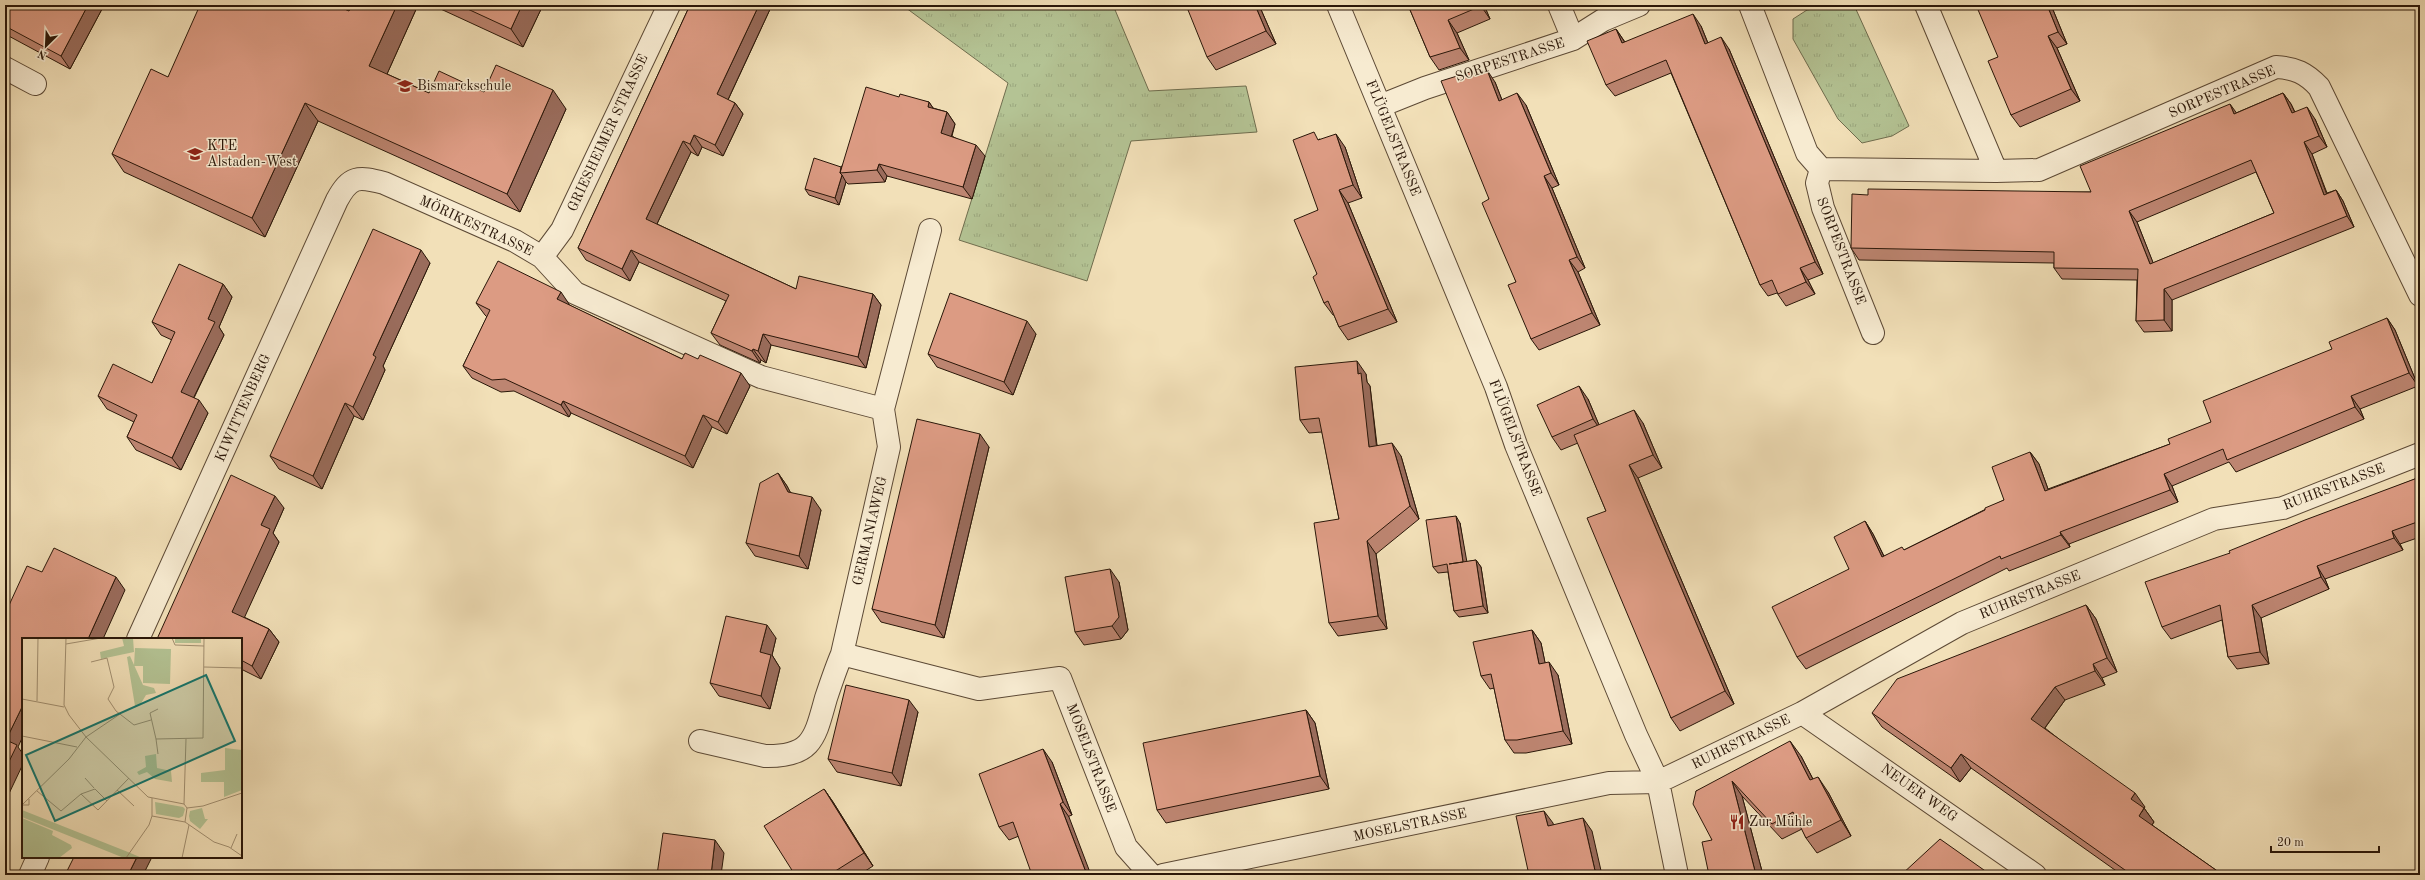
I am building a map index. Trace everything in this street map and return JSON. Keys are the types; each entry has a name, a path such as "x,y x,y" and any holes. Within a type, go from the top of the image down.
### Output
{"street":[{"name":"GRIESHEIMER STRASSE","path":"542,257 562,230 668,5"},
{"name":"FLÜGELSTRASSE","path":"1338,5 1496,387 1516,445 1633,728 1658,782 1677,875"},
{"name":"SORPESTRASSE","path":"1559,5 1573,39"},
{"name":"SORPESTRASSE","path":"1380,106 1425,88 1573,39 1603,20 1639,5"},
{"path":"1750,5 1808,153 1821,169"},
{"path":"1926,5 1996,171"},
{"name":"SORPESTRASSE","path":"1873,333 1823,208 1817,183 1821,169 2039,170 2276,67 2300,71 2310,78 2319,88 2420,294"},
{"path":"5,68 35,84"},
{"name":"MÖRIKESTRASSE","path":"353,180 366,178 384,183 515,242 542,257 575,292 761,377 883,409"},
{"name":"KIWITTENBERG","path":"138,638 337,200 344,188 353,180"},
{"name":"GERMANIAWEG","path":"700,741 765,756 786,755 796,752 806,746 817,732 831,682 842,654 889,447 883,409 930,230"},
{"name":"RUHRSTRASSE","path":"1658,782 1802,713 1962,623 2214,519 2283,508 2420,454"},
{"name":"MOSELSTRASSE","path":"842,654 979,689 1060,678 1126,847 1151,875"},
{"name":"NEUER WEG","path":"1802,713 2035,875"},
{"name":"MOSELSTRASSE","path":"1163,875 1609,783 1658,782"},
{"path":"30,875 38,858"}],"green space":[{"path":"902,5 1113,5 1149,91 1246,86 1257,132 1131,141 1087,281 959,240 1008,83"},
{"path":"1838,5 1854,5 1909,126 1892,136 1862,143 1838,119 1793,39 1793,19 1807,10"}],"building":[{"path":"5,5 88,5 61,56 5,26"},
{"path":"200,5 335,5 349,11 352,5 397,5 369,66 429,93 439,71 484,92 496,65 553,90 507,194 305,103 252,218 112,154 151,69 168,77"},
{"path":"459,5 522,5 511,29"},
{"path":"690,5 759,5 717,94 735,103 715,145 694,135 690,144 683,141 646,219 796,289 799,276 873,294 858,357 763,334 758,351 753,349 752,351 711,333 729,295 631,250 622,269 578,248"},
{"path":"1186,5 1255,5 1266,31 1207,57"},
{"path":"1408,5 1481,6 1448,20 1460,48 1430,57"},
{"path":"1976,5 2047,5 2058,32 2048,36 2071,89 2011,115 1988,61 1998,57"},
{"path":"1693,14 1705,44 1721,37 1815,262 1800,268 1806,282 1778,294 1772,280 1760,285 1666,60 1606,85 1587,41 1616,29 1622,43"},
{"path":"1487,70 1499,101 1517,93 1551,173 1544,176 1577,257 1569,260 1592,313 1531,339 1508,285 1516,282 1482,203 1489,199 1441,81 1470,72 1472,75"},
{"path":"866,87 899,97 900,94 929,102 928,107 947,112 941,133 976,145 963,187 879,164 877,170 840,173"},
{"path":"2283,93 2292,113 2307,107 2319,136 2304,142 2324,195 2336,190 2347,216 2164,289 2164,320 2136,321 2138,269 2054,268 2054,252 1851,248 1852,194 1868,195 1868,189 2091,192 2080,166 2230,104 2234,114","holes":["2251,160 2274,213 2150,264 2129,211"]},
{"path":"1314,132 1318,140 1336,134 1353,185 1339,190 1388,309 1339,327 1328,301 1324,303 1313,277 1317,274 1294,220 1318,210 1293,140"},
{"path":"814,158 841,167 840,173 842,175 835,198 805,189"},
{"path":"373,229 421,250 373,355 376,357 353,407 345,403 313,476 270,456"},
{"path":"498,261 561,292 557,299 682,359 685,353 698,359 700,355 741,373 718,422 703,415 685,456 563,401 561,405 505,379 492,380 463,366 490,310 476,303"},
{"path":"179,264 223,284 208,319 215,322 181,392 199,400 172,458 127,437 137,415 98,396 113,364 152,383 175,332 152,322"},
{"path":"950,293 1027,321 1004,382 928,354"},
{"path":"2387,318 2409,373 2351,396 2355,407 2227,460 2223,449 2164,474 2170,490 2060,532 2061,535 2001,559 2000,556 1797,657 1772,607 1849,569 1834,537 1865,521 1882,557 1902,547 1904,550 1985,510 1985,508 2004,500 1992,467 2030,452 2045,491 2170,444 2168,439 2211,422 2203,401 2332,349 2329,342"},
{"path":"1357,361 1358,374 1361,373 1369,447 1392,443 1410,506 1367,541 1378,616 1329,623 1314,523 1339,519 1319,418 1300,420 1295,367"},
{"path":"1579,386 1593,419 1552,437 1537,405"},
{"path":"1634,410 1653,455 1629,465 1725,691 1671,718 1587,518 1606,511 1574,435"},
{"path":"917,419 980,434 935,625 872,609"},
{"path":"778,473 788,492 812,497 799,556 746,543 760,483"},
{"path":"231,475 275,496 261,525 270,529 232,612 269,629 252,666 242,661 242,638 157,638"},
{"path":"2420,477 2420,521 2392,531 2394,538 2317,566 2321,577 2252,605 2260,652 2228,657 2220,605 2162,627 2145,582 2230,553 2229,551 2305,520"},
{"path":"1456,516 1463,562 1476,560 1483,606 1454,611 1447,564 1433,567 1426,520"},
{"path":"54,548 116,577 88,638 22,638 22,707 6,740 17,745 5,770 5,614 27,566 42,572"},
{"path":"1110,569 1119,617 1112,626 1075,632 1065,577"},
{"path":"2086,605 2107,658 2093,664 2095,671 2055,687 2031,719 2135,793 2131,799 2144,808 2139,816 2223,875 2132,875 1961,754 1951,768 1872,713 1897,679"},
{"path":"726,616 767,625 760,652 771,655 761,696 710,683"},
{"path":"1532,630 1539,664 1549,662 1563,731 1517,740 1505,740 1491,674 1481,676 1473,642"},
{"path":"846,685 909,700 892,773 828,759"},
{"path":"1306,710 1320,776 1157,810 1143,743"},
{"path":"1790,741 1810,780 1818,777 1841,820 1806,838 1793,812 1772,824 1732,781 1756,875 1709,875 1702,842 1712,840 1693,804 1696,791"},
{"path":"1043,749 1063,802 1060,804 1087,875 1032,875 1013,822 999,827 979,774"},
{"path":"824,789 864,853 829,875 795,875 764,826"},
{"path":"1544,811 1548,826 1583,818 1596,875 1529,875 1516,816"},
{"path":"663,833 715,840 711,875 657,875"},
{"path":"1940,839 1991,875 1901,875"},
{"path":"74,858 136,858 128,875 65,875"}],"place":[{"name":"Bismarckschule","path":"405,86"},
{"name":"KTE Alstaden-West","path":"195,154"},
{"name":"Zur Mühle","path":"1737,822"}]}
